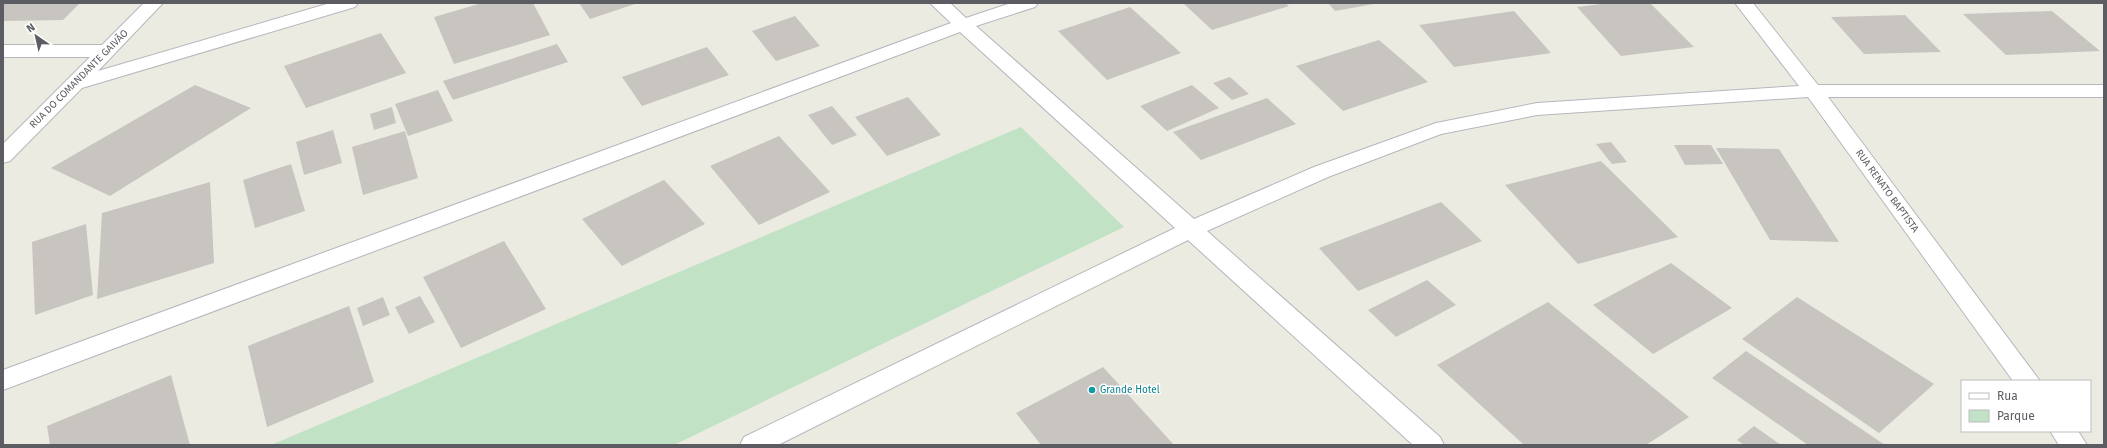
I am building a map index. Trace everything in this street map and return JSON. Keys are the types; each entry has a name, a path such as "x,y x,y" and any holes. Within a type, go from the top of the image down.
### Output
{"street":[{"name":"RUA DO COMANDANTE GAIVÃO","path":"3,156 154,3"},
{"path":"73,84 349,3"},
{"path":"939,3 1431,445"},
{"path":"3,380 962,25 1029,3"},
{"name":"RUA RENATO BAPTISTA","path":"1744,3 1813,91 2026,380"},
{"path":"3,51 107,51"},
{"path":"754,445 1191,229 1321,172 1436,129 1538,109 1813,91 2104,91"},
{"path":"2064,432 2074,445"}],"green space":[{"path":"1021,127 1124,227 674,445 271,445"}],"building":[{"path":"5,3 80,3 63,20 3,21 3,5"},
{"path":"482,3 533,3 550,35 454,64 434,17"},
{"path":"579,3 638,3 590,19"},
{"path":"1183,3 1285,3 1289,6 1212,30"},
{"path":"1328,3 1374,3 1374,4 1335,11"},
{"path":"1610,3 1650,3 1694,47 1621,56 1577,7"},
{"path":"1130,7 1181,53 1107,80 1058,31"},
{"path":"1514,11 1551,53 1454,67 1419,25"},
{"path":"2052,11 2100,51 2006,55 1963,14"},
{"path":"1905,15 1941,52 1864,54 1831,17"},
{"path":"795,16 820,46 776,61 752,31"},
{"path":"381,33 406,73 306,108 284,66"},
{"path":"1379,40 1428,82 1343,111 1296,66"},
{"path":"557,44 568,62 453,100 443,81"},
{"path":"707,47 729,75 642,106 622,77"},
{"path":"1230,77 1249,94 1232,100 1213,83"},
{"path":"195,85 251,108 110,196 51,168"},
{"path":"1192,85 1219,108 1167,131 1140,106"},
{"path":"438,90 453,121 408,136 395,104"},
{"path":"908,97 941,135 887,156 855,117"},
{"path":"1267,98 1296,124 1201,160 1173,132"},
{"path":"832,106 857,135 832,145 808,115"},
{"path":"392,107 396,123 374,130 370,114"},
{"path":"333,130 342,163 304,175 296,142"},
{"path":"405,131 418,178 363,195 352,147"},
{"path":"779,136 830,192 759,225 710,166"},
{"path":"1611,142 1627,162 1612,164 1596,144"},
{"path":"1674,145 1711,145 1723,164 1685,165"},
{"path":"1716,148 1779,149 1839,242 1770,240"},
{"path":"1601,161 1678,237 1578,264 1505,185"},
{"path":"291,164 305,211 255,228 243,180"},
{"path":"664,180 705,224 622,266 582,219"},
{"path":"210,182 214,263 97,299 102,213"},
{"path":"1441,202 1482,241 1358,291 1319,248"},
{"path":"86,224 93,295 35,315 32,242"},
{"path":"504,241 546,309 461,348 423,277"},
{"path":"1671,263 1732,308 1653,354 1593,305"},
{"path":"1427,280 1456,305 1396,337 1368,310"},
{"path":"420,296 435,322 409,334 395,307"},
{"path":"383,297 390,315 363,326 357,308"},
{"path":"1797,297 1934,384 1879,433 1742,339"},
{"path":"1548,302 1689,417 1646,445 1524,445 1437,365"},
{"path":"349,306 374,382 267,427 248,346"},
{"path":"1746,351 1885,445 1808,445 1712,378"},
{"name":"Grande Hotel","path":"1103,367 1174,445 1041,445 1016,413"},
{"path":"171,375 190,445 50,445 47,426"},
{"path":"1754,426 1781,445 1744,445 1737,440"}],"place":[{"name":"Grande Hotel","path":"1092,390"}]}
